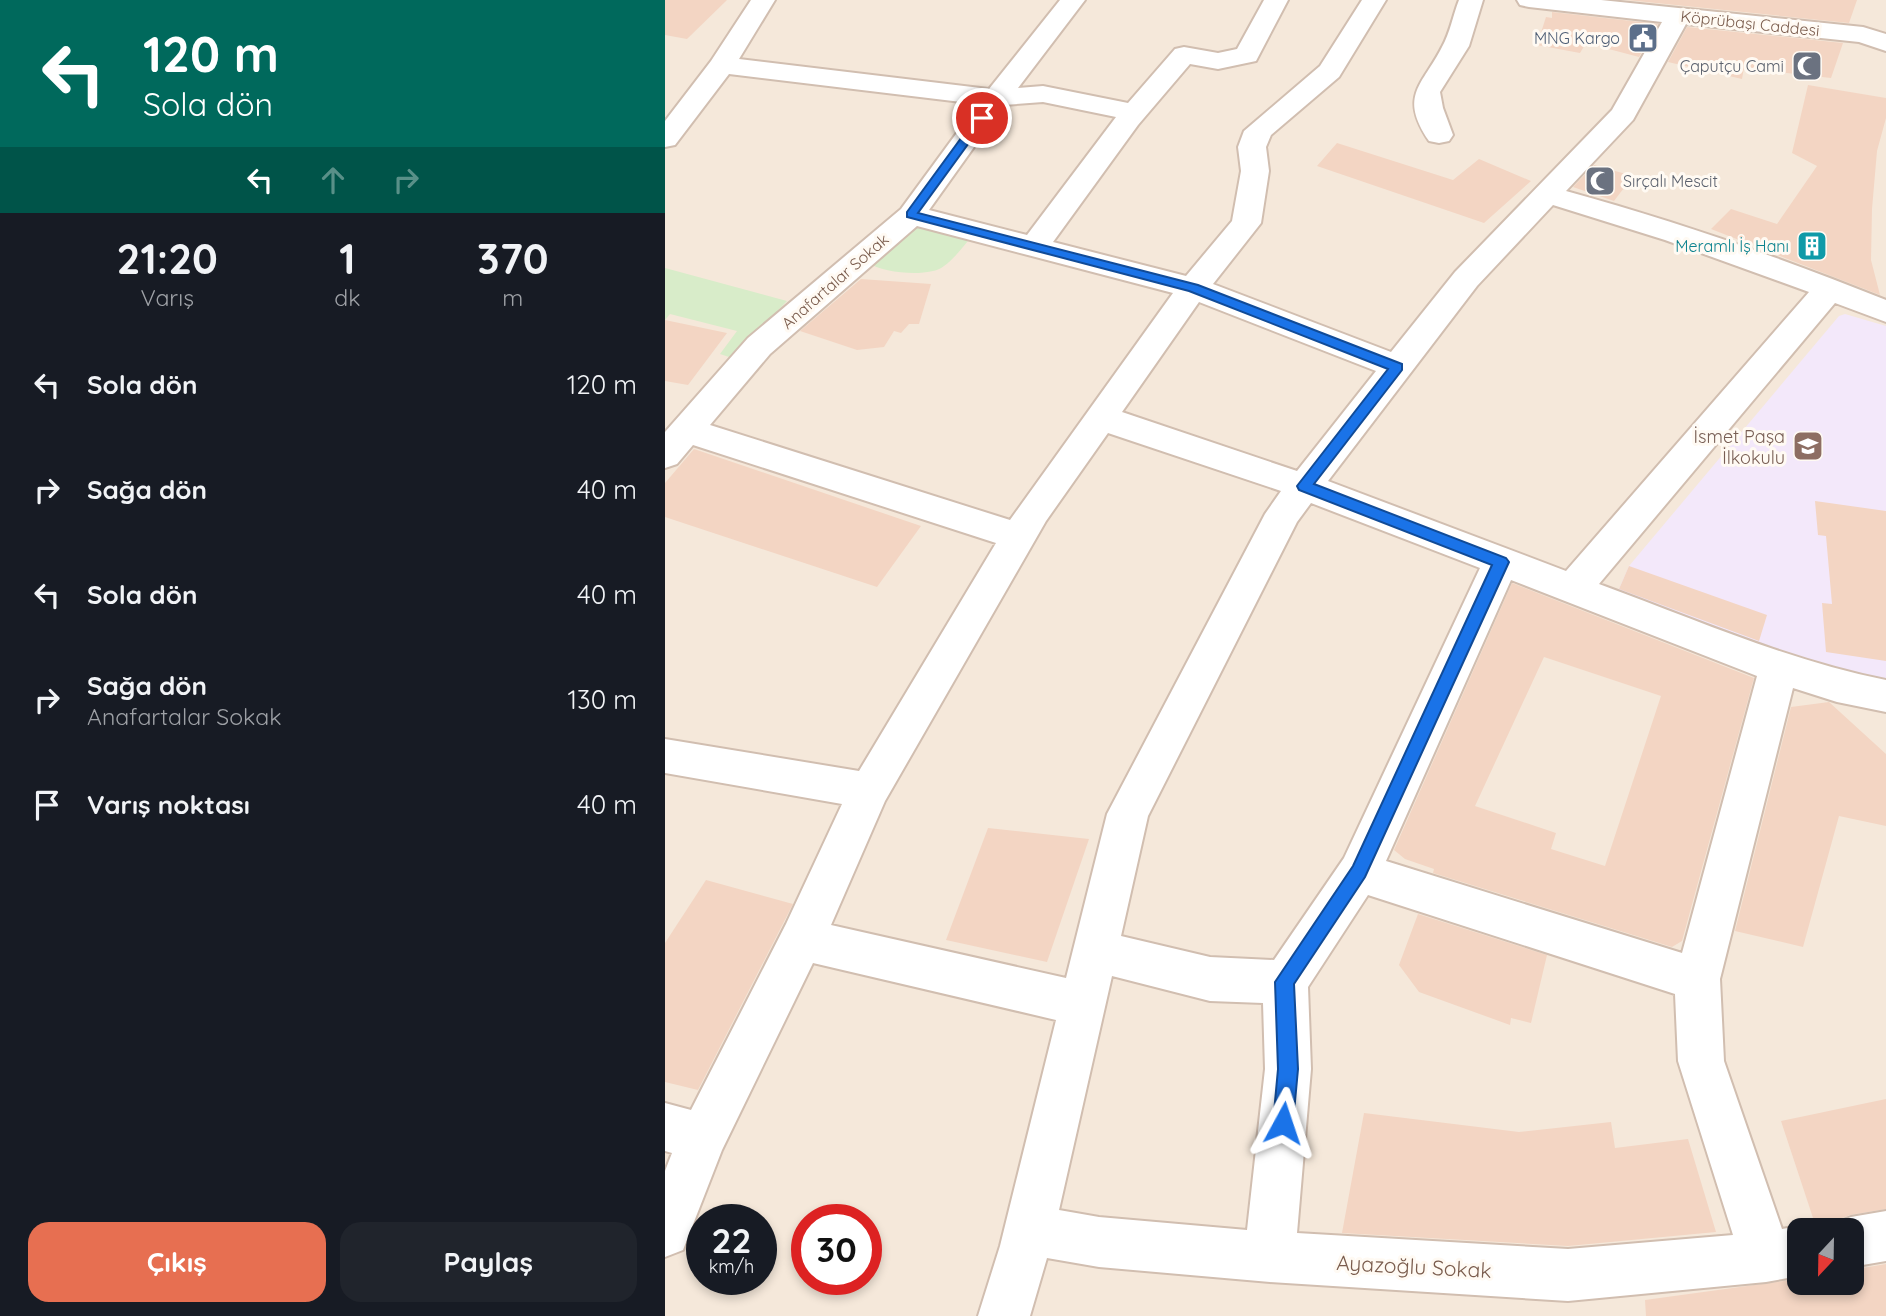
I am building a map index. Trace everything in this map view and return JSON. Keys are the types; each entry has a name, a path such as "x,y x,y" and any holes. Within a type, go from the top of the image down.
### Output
{"street":[{"path":"665,139 722,65 763,0"},
{"name":"Anafartalar Sokak","path":"676,442 759,346 911,215 1073,0"},
{"path":"1034,247 1134,112 1184,55 1218,61 1247,55 1276,0"},
{"path":"665,1232 684,1132 802,939 869,791 1033,512 1193,288 1246,223 1255,171 1252,148 1258,131 1330,71 1374,0"},
{"path":"1439,135 1429,108 1427,92 1456,46 1471,0"},
{"name":"Köprübaşı Caddesi","path":"1529,0 1678,16 1740,11 1863,35 1886,43"},
{"path":"1003,1316 1029,1230 1128,814 1283,514 1465,279 1623,114 1678,16"},
{"path":"722,65 996,99 1043,94 1134,112"},
{"path":"1546,194 1613,212 1830,288 1886,312"},
{"path":"911,215 1193,288 1397,367"},
{"path":"1572,590 1830,288"},
{"path":"1101,418 1304,486 1779,668 1837,686 1886,696"},
{"path":"676,442 1020,537"},
{"path":"1270,1257 1288,1069 1285,982 1359,872 1501,562"},
{"path":"1779,668 1697,979 1701,1061 1783,1254"},
{"path":"665,756 869,791"},
{"path":"1359,872 1697,979"},
{"path":"802,939 1083,1004"},
{"path":"1096,951 1210,979 1285,982"},
{"name":"Ayazoğlu Sokak","path":"1029,1230 1099,1242 1270,1257 1568,1275 1783,1254"},
{"path":"1864,1240 1886,1236"}],"shaded area":[{"path":"665,0 1886,0 1886,1316 665,1316"},
{"name":"İsmet Paşa İlkokulu","path":"1845,314 1886,326 1886,687 1615,598 1629,566 1839,316"}],"green space":[{"path":"919,225 971,237 948,263 937,270 895,272 868,263 906,230"},
{"path":"665,268 787,301 732,358 720,354 737,331 670,314 665,320"}],"building":[{"path":"665,0 727,0 687,39 665,35"},
{"path":"1627,0 1857,0 1849,23"},
{"path":"1552,12 1658,24 1639,57 1586,43 1580,53 1537,45 1546,17 1552,18"},
{"path":"1687,27 1843,43 1831,78 1744,68 1742,79 1668,62"},
{"path":"1808,85 1886,98 1886,118 1877,151 1872,209 1871,260 1880,295 1711,229 1731,209 1777,224 1817,166 1792,153"},
{"path":"1337,143 1453,180 1479,159 1531,181 1484,223 1317,166"},
{"name":"Sırçalı Mescit","path":"1594,165 1633,176 1614,201 1573,187"},
{"path":"861,279 931,284 919,324 909,324 901,333 894,331 884,347 857,350 800,331"},
{"path":"665,320 727,333 688,385 665,381"},
{"path":"694,449 921,526 877,587 665,517 665,483"},
{"path":"1815,501 1886,511 1886,661 1826,652 1822,603 1832,604 1826,536 1818,535"},
{"path":"1629,566 1767,615 1759,641 1619,589"},
{"path":"1512,583 1754,678 1682,941 1672,947 1433,873 1434,869 1405,859 1394,850","holes":["1544,657 1661,696 1605,866 1551,849 1556,833 1475,806"]},
{"path":"1829,702 1886,754 1886,826 1839,816 1803,947 1735,931 1791,707"},
{"path":"988,828 1089,839 1047,962 946,940"},
{"path":"706,880 793,904 698,1090 665,1082 665,943"},
{"path":"1418,914 1547,955 1531,1023 1511,1018 1510,1025 1419,992 1399,965"},
{"path":"1886,1099 1886,1209 1842,1218 1813,1218 1781,1121"},
{"path":"1364,1113 1519,1132 1611,1122 1615,1148 1688,1139 1716,1232 1568,1246 1342,1233"},
{"path":"1886,1264 1886,1316 1646,1316 1645,1300 1787,1281 1787,1295 1864,1295 1864,1268"}],"place":[{"name":"MNG Kargo","path":"1643,38"},
{"name":"Çaputçu Cami","path":"1807,66"},
{"name":"Sırçalı Mescit","path":"1600,181"},
{"name":"Meramlı İş Hanı","path":"1812,246"},
{"name":"İsmet Paşa İlkokulu","path":"1808,446"}],"route":[{"path":"982,118 911,215 1193,288 1397,367 1304,486 1501,562 1359,872 1285,982 1288,1069 1283,1123"}]}
